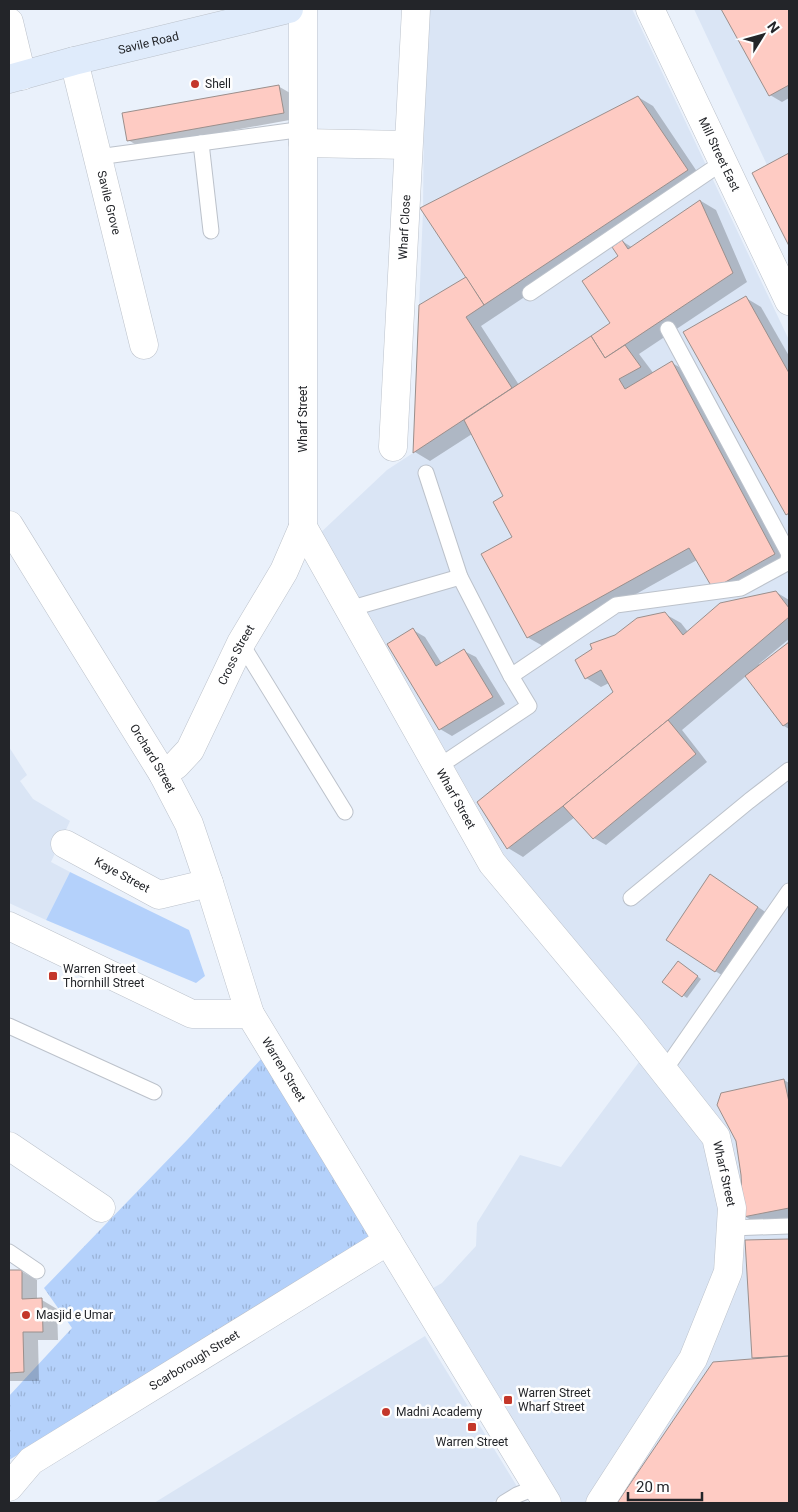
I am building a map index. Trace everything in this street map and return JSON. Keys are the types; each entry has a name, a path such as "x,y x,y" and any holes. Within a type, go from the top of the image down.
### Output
{"main road":[{"name":"Savile Road","path":"15,78 74,61 289,9"}],"street":[{"name":"Wharf Street","path":"303,9 303,527 492,863 630,1028 716,1137 732,1208 728,1272 693,1359 600,1503"},
{"name":"Wharf Close","path":"393,447 416,9"},
{"name":"Mill Street East","path":"650,9 789,301"},
{"path":"9,22 15,78"},
{"name":"Savile Grove","path":"74,61 144,345"},
{"path":"304,136 408,146"},
{"name":"Orchard Street","path":"9,525 163,774 189,824 250,1014"},
{"name":"Cross Street","path":"163,774 176,765 190,750 241,643 284,571 303,527"},
{"name":"Kaye Street","path":"65,844 159,895 209,883"},
{"path":"9,926 192,1014 250,1014"},
{"name":"Warren Street","path":"250,1014 542,1495"},
{"path":"9,1146 101,1208"},
{"name":"Scarborough Street","path":"9,1487 31,1461 388,1241"}],"lane":[{"path":"98,157 201,143 304,136"},
{"path":"201,143 211,232"},
{"path":"530,293 723,162"},
{"path":"511,676 616,605 741,588 787,563 789,555 668,329"},
{"path":"426,473 460,577 511,676 529,706 438,766"},
{"path":"349,609 460,577"},
{"path":"241,643 345,812"},
{"path":"631,898 789,770"},
{"path":"664,1070 789,891"},
{"path":"9,1026 154,1092"},
{"path":"730,1228 789,1226"},
{"path":"9,1252 37,1271"},
{"path":"504,1503 517,1496 542,1495"}],"shaded area":[{"path":"425,9 632,9 789,340 789,1503 547,1503 426,1292 442,1283 476,1246 477,1223 520,1155 561,1167 645,1054 510,865 359,598 317,536 387,470 413,453 423,211"},
{"path":"694,9 789,9 789,212"},
{"path":"9,747 27,775 20,781 33,799 70,821 51,862 70,872 46,920 9,903"},
{"name":"Madni Academy","path":"425,1336 518,1488 491,1503 154,1503"}],"green space":[{"path":"70,872 189,930 205,976 196,983 46,920"},
{"path":"262,1058 373,1242 9,1460 9,1396 72,1328 44,1288 187,1140"}],"building":[{"path":"721,9 789,9 789,85 769,96"},
{"path":"279,85 284,113 127,141 122,113"},
{"path":"638,96 688,170 484,305 420,208"},
{"path":"789,153 789,246 752,173"},
{"path":"700,200 733,273 605,358 591,336 610,323 582,281 618,256 612,247 622,240 628,249"},
{"path":"466,277 484,305 466,317 512,388 413,453 419,305"},
{"path":"746,296 789,373 789,513 786,515 683,332"},
{"path":"591,336 605,358 625,345 641,367 619,379 625,389 672,361 775,554 713,589 689,548 527,638 481,554 512,537 493,502 503,496 464,420"},
{"path":"776,591 789,608 789,617 668,720 507,849 477,802 613,692 601,670 585,679 575,660 592,649 590,644 615,635 637,618 665,612 683,635 720,603"},
{"path":"413,628 436,666 464,649 493,697 439,730 387,644"},
{"path":"789,642 789,722 783,726 745,676"},
{"path":"668,720 696,754 593,839 563,806"},
{"path":"710,874 758,907 715,972 666,940"},
{"path":"678,961 698,976 682,997 662,982"},
{"path":"784,1079 789,1102 789,1208 743,1217 741,1175 736,1141 717,1105 721,1093"},
{"path":"789,1239 789,1356 752,1358 745,1240"},
{"name":"Masjid e Umar","path":"9,1270 22,1270 22,1299 42,1298 43,1332 23,1332 24,1372 9,1373"},
{"path":"789,1356 789,1503 617,1503 713,1362"}],"place":[{"name":"Shell","path":"195,84"},
{"name":"Warren Street Thornhill Street","path":"53,976"},
{"name":"Masjid e Umar","path":"26,1315"},
{"name":"Warren Street Wharf Street","path":"508,1400"},
{"name":"Madni Academy","path":"386,1412"},
{"name":"Warren Street","path":"472,1427"}]}
